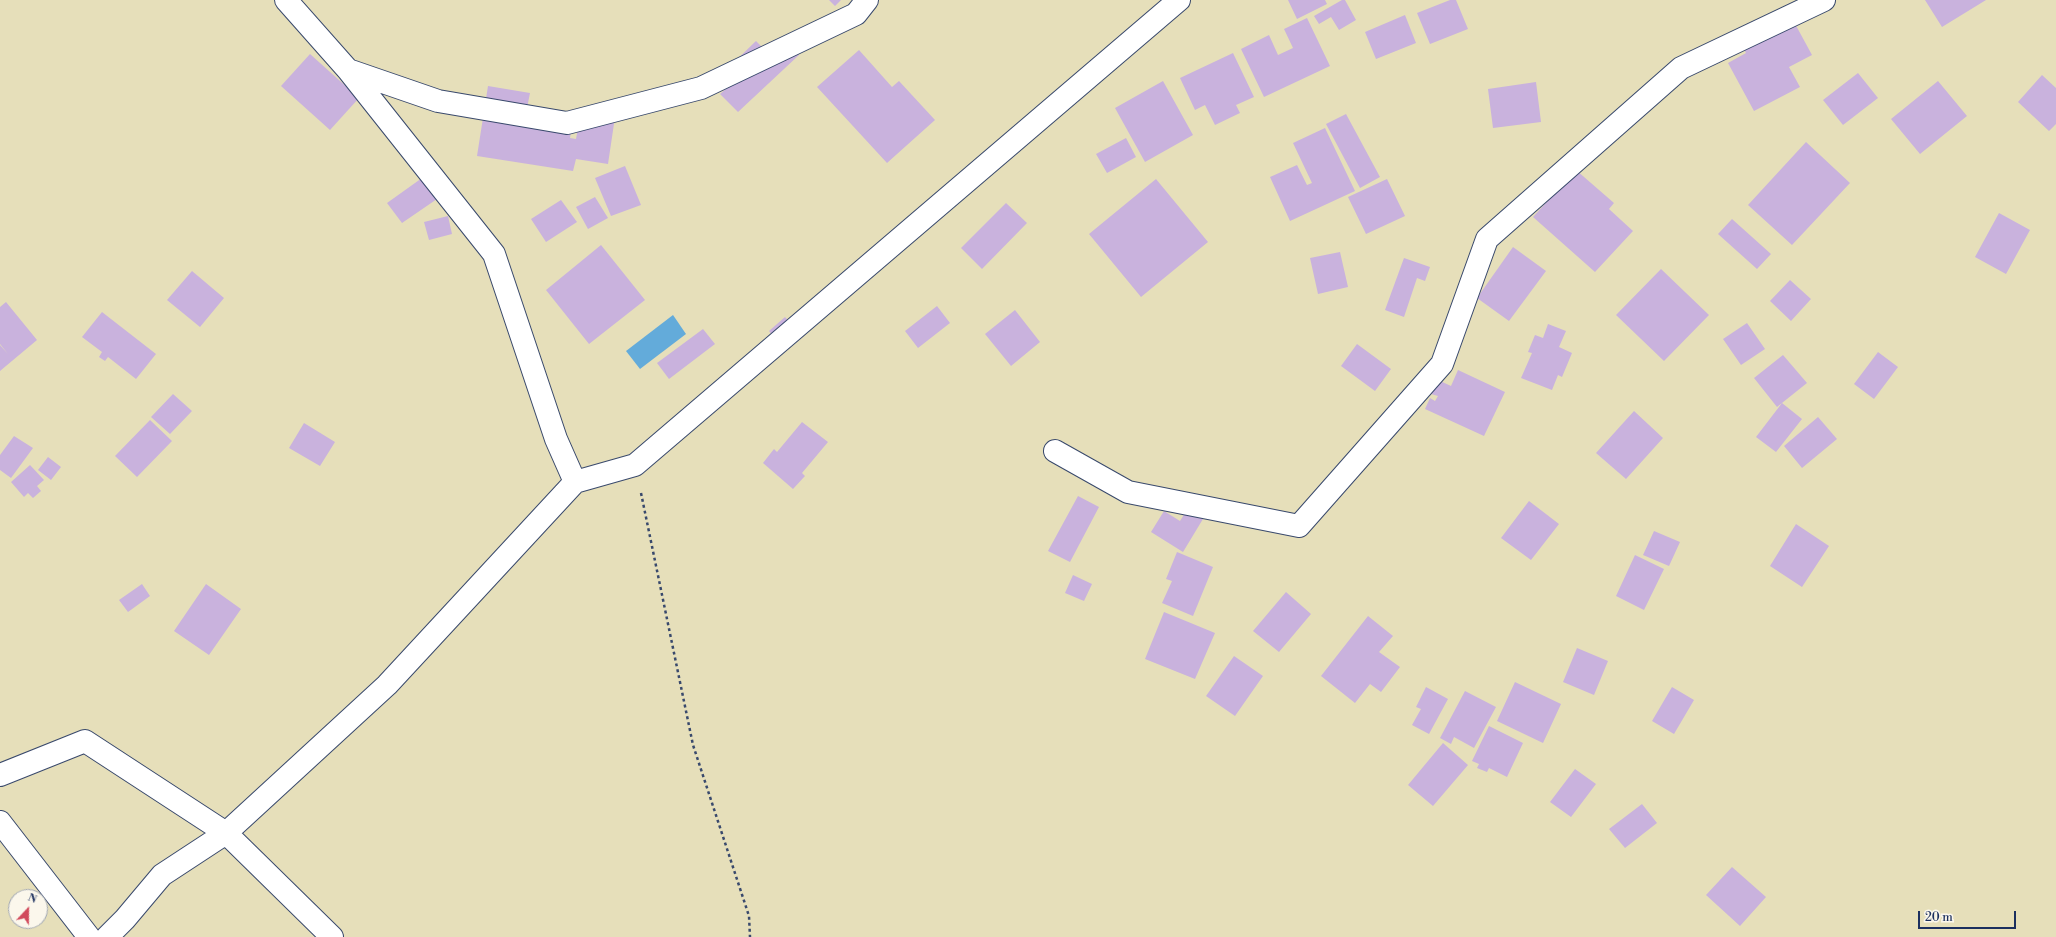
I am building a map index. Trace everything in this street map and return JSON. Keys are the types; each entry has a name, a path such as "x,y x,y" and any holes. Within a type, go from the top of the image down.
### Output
{"street":[{"path":"286,0 348,70 494,254 556,439 575,482"},
{"path":"348,70 438,101 567,123 700,88 856,14 867,0"},
{"path":"107,937 125,919 162,875 226,833 388,685 575,482 636,465 1180,0"},
{"path":"1055,450 1128,492 1299,526 1442,364 1487,239 1681,68 1824,0"},
{"path":"0,775 85,741 226,833 332,937"},
{"path":"0,822 89,937"}],"path":[{"path":"636,465 693,745 749,916 750,937"}],"water":[{"path":"673,315 686,334 640,369 626,351"}],"building":[{"path":"829,0 841,0 835,6"},
{"path":"1288,0 1325,0 1327,4 1297,19"},
{"path":"1342,0 1345,0 1356,20 1339,30 1331,17 1319,24 1314,16"},
{"path":"1450,0 1456,0 1468,29 1430,44 1417,13"},
{"path":"1925,0 1986,0 1942,27"},
{"path":"1787,9 1812,55 1789,67 1800,87 1754,111 1728,63 1746,53 1736,35"},
{"path":"1405,15 1416,43 1376,59 1365,32"},
{"path":"1307,18 1330,66 1264,97 1241,49 1269,35 1278,55 1293,48 1284,29"},
{"path":"781,37 799,55 738,112 720,94 734,82 724,72 756,41 766,51"},
{"path":"859,50 892,87 899,81 935,120 887,163 817,87"},
{"path":"1233,53 1254,97 1236,105 1240,113 1215,125 1205,105 1195,110 1180,78"},
{"path":"310,54 359,98 330,130 281,86"},
{"path":"1858,73 1878,98 1843,125 1823,100"},
{"path":"2042,75 2056,88 2056,124 2049,131 2018,102"},
{"path":"1163,81 1193,135 1145,162 1115,108"},
{"path":"1938,81 1967,116 1920,154 1891,119"},
{"path":"1536,82 1541,122 1493,128 1488,89"},
{"path":"488,86 530,93 525,118 572,125 570,138 576,139 581,112 615,117 608,164 576,159 573,171 477,156"},
{"path":"1346,114 1380,177 1360,188 1326,124"},
{"path":"1325,128 1355,191 1290,221 1270,177 1297,165 1307,185 1312,183 1293,143"},
{"path":"1126,138 1136,157 1107,173 1096,154"},
{"path":"1806,142 1850,183 1792,245 1748,205"},
{"path":"625,166 641,205 611,216 595,178"},
{"path":"1576,170 1614,203 1609,209 1633,231 1595,272 1533,217"},
{"path":"422,178 437,199 402,223 387,203"},
{"path":"1156,179 1208,242 1141,297 1089,234"},
{"path":"1387,179 1405,216 1366,234 1348,197"},
{"path":"595,197 608,218 588,229 576,207"},
{"path":"561,200 577,222 546,242 531,219"},
{"path":"1006,203 1027,223 982,269 961,248"},
{"path":"1999,213 2030,230 2006,274 1975,257"},
{"path":"448,216 452,234 429,240 424,222"},
{"path":"1732,219 1771,254 1757,269 1718,234"},
{"path":"601,245 645,300 589,344 546,290"},
{"path":"1513,247 1546,271 1509,321 1477,298"},
{"path":"1340,252 1348,287 1318,294 1310,258"},
{"path":"1404,258 1430,267 1425,281 1417,278 1404,317 1385,310"},
{"path":"1661,269 1709,315 1664,361 1616,315"},
{"path":"192,271 224,298 200,327 167,300"},
{"path":"1790,280 1811,299 1791,321 1770,301"},
{"path":"6,302 37,340 0,371 0,345 8,354 0,344 0,307"},
{"path":"937,306 950,323 918,348 905,331"},
{"path":"1015,310 1040,342 1011,366 985,334"},
{"path":"102,312 156,354 136,379 108,357 105,361 99,357 102,352 82,337"},
{"path":"785,317 797,331 781,346 769,331"},
{"path":"1747,323 1765,349 1741,365 1723,339"},
{"path":"1548,324 1566,331 1559,347 1572,353 1562,377 1558,375 1552,390 1521,378 1532,353 1528,352 1535,335 1543,338"},
{"path":"703,329 715,344 669,379 657,363"},
{"path":"1357,344 1391,369 1375,391 1341,366"},
{"path":"1878,352 1898,367 1874,399 1854,384"},
{"path":"1783,355 1807,383 1777,407 1754,378"},
{"path":"1458,370 1505,392 1484,436 1425,409 1430,398 1435,401 1438,396 1431,394 1438,380 1451,386"},
{"path":"173,394 192,411 170,434 151,417"},
{"path":"1782,403 1802,419 1776,452 1756,437"},
{"path":"1634,411 1663,438 1626,479 1596,453"},
{"path":"1818,417 1837,439 1802,468 1784,446"},
{"path":"150,420 172,441 137,477 115,456"},
{"path":"802,422 828,442 802,473 805,476 793,489 763,463 774,449 777,452"},
{"path":"304,423 335,442 320,466 289,448"},
{"path":"14,436 33,448 11,478 0,470 0,455"},
{"path":"48,457 61,467 51,480 38,470"},
{"path":"30,465 44,480 37,486 41,491 33,498 28,493 24,497 11,482"},
{"path":"1078,496 1099,507 1070,562 1048,551"},
{"path":"1529,501 1559,524 1531,560 1501,538"},
{"path":"1190,505 1206,514 1183,552 1151,532 1164,511 1180,521"},
{"path":"1796,524 1829,546 1802,587 1770,566"},
{"path":"1654,531 1680,542 1669,566 1643,555"},
{"path":"1177,552 1213,567 1193,616 1162,603 1172,581 1166,579"},
{"path":"1635,555 1664,569 1644,610 1616,596"},
{"path":"1073,575 1092,584 1084,601 1065,593"},
{"path":"142,584 150,596 128,612 119,600"},
{"path":"206,584 241,609 209,655 174,631"},
{"path":"1286,592 1311,614 1279,652 1253,631"},
{"path":"1164,612 1215,633 1195,679 1145,659"},
{"path":"1368,616 1393,636 1379,652 1400,667 1381,692 1370,684 1355,703 1321,676"},
{"path":"1577,648 1608,661 1594,695 1563,682"},
{"path":"1234,656 1263,676 1235,716 1206,696"},
{"path":"1515,682 1561,704 1543,743 1497,721"},
{"path":"1426,687 1448,699 1429,734 1412,725 1421,709 1416,707"},
{"path":"1672,687 1694,700 1674,734 1652,721"},
{"path":"1465,691 1496,707 1474,748 1454,737 1451,744 1440,738"},
{"path":"1489,726 1523,743 1507,777 1489,768 1487,772 1477,768 1479,764 1472,761"},
{"path":"1443,743 1468,765 1433,806 1408,785"},
{"path":"1575,769 1596,784 1571,817 1550,802"},
{"path":"1642,804 1657,823 1625,848 1609,829"},
{"path":"1732,867 1766,897 1740,926 1706,895"}]}
